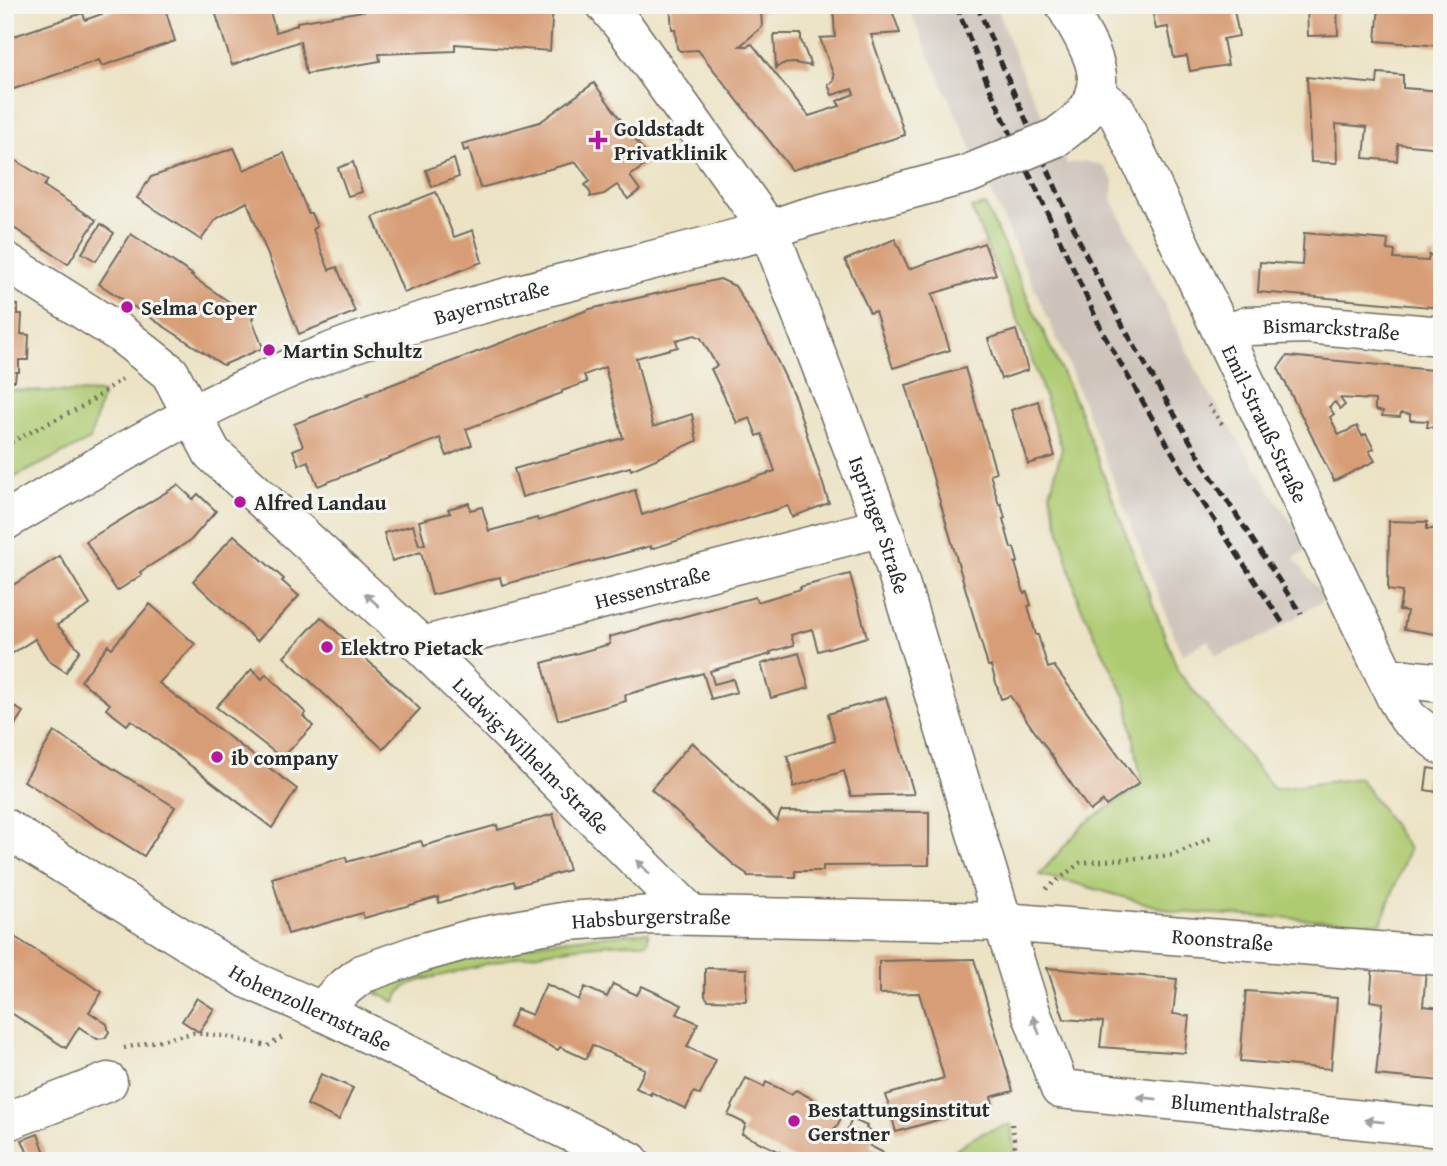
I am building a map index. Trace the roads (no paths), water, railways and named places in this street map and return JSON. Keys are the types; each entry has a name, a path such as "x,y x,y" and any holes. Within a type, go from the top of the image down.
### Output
{"street":[{"path":"1065,5 1097,69 1096,94"},
{"name":"Ispringer Straße","path":"618,14 769,230 883,527 1031,1012 1060,1089"},
{"name":"Bayernstraße","path":"5,521 105,462 193,415 320,356 437,316 769,230 968,174 1055,138 1083,116 1096,94"},
{"name":"Emil-Strauß-Straße","path":"1096,94 1116,110 1408,718 1442,745"},
{"name":"Ludwig-Wilhelm-Straße","path":"5,261 121,334 170,373 212,453 422,646 692,915"},
{"name":"Bismarckstraße","path":"1223,335 1248,326 1306,324 1442,336"},
{"name":"Hessenstraße","path":"422,646 883,527"},
{"path":"1387,677 1442,683"},
{"name":"Hohenzollernstraße","path":"5,828 248,979 630,1161"},
{"name":"Habsburgerstraße","path":"321,1012 339,992 362,974 474,938 568,921 641,915 692,915 1003,922"},
{"name":"Roonstraße","path":"1003,922 1423,955"},
{"path":"1423,955 1442,926"},
{"path":"5,1122 108,1082"},
{"name":"Blumenthalstraße","path":"1060,1089 1442,1128"}],"railway":[{"path":"956,5 990,89 1104,335 1190,483 1284,625"},
{"path":"977,5 1083,249 1124,328 1207,470 1301,614"}],"place":[{"name":"Goldstadt Privatklinik","path":"598,140"},
{"name":"Selma Coper","path":"127,307"},
{"name":"Martin Schultz","path":"269,350"},
{"name":"Alfred Landau","path":"240,502"},
{"name":"Elektro Pietack","path":"327,647"},
{"name":"ib company","path":"217,757"},
{"name":"Bestattungsinstitut Gerstner","path":"794,1121"}]}
